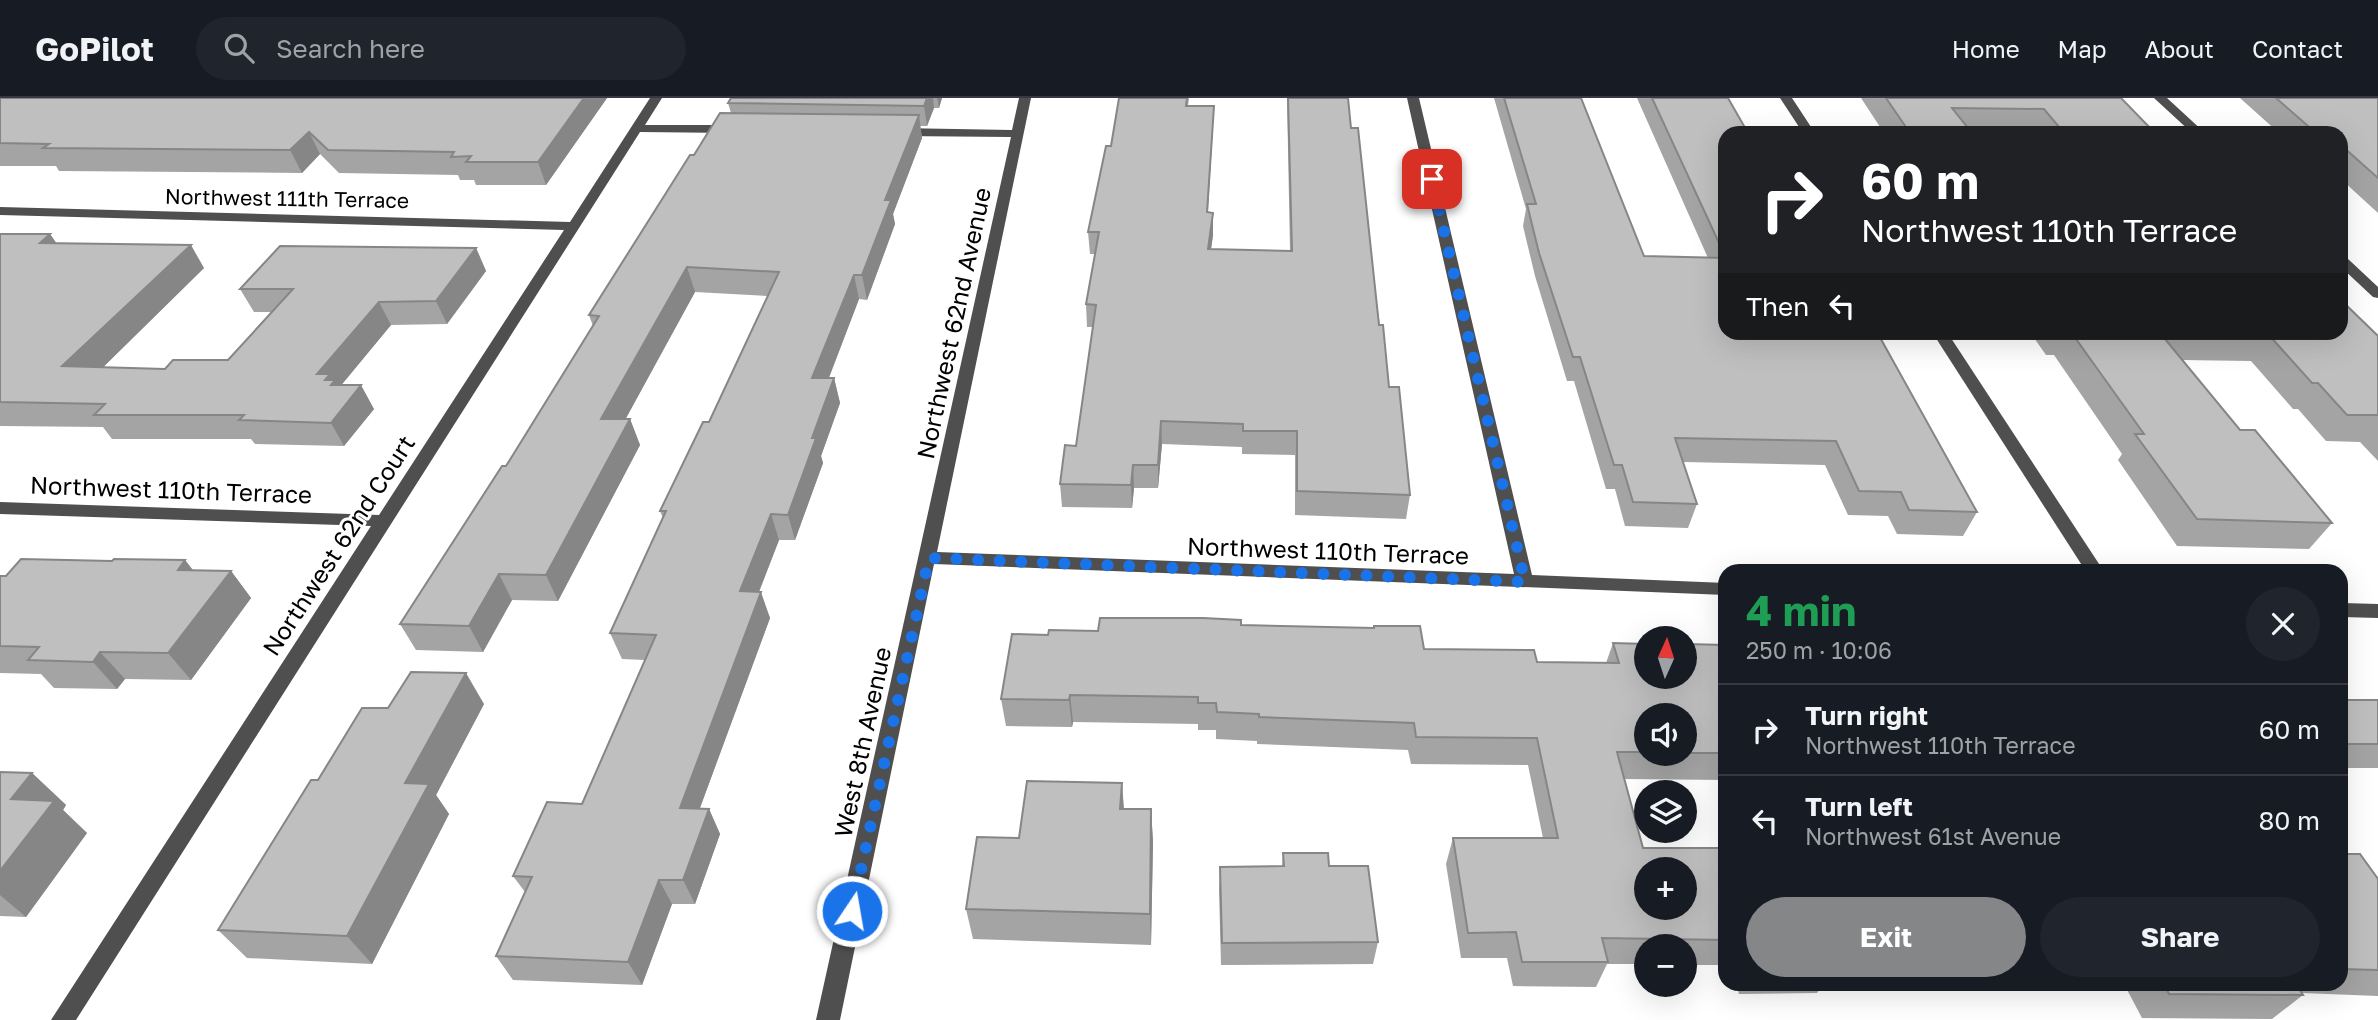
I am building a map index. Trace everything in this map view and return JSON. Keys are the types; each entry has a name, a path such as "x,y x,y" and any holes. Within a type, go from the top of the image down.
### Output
{"street":[{"name":"Northwest 62nd Court","path":"63,1020 656,98"},
{"name":"Northwest 62nd Avenue","path":"929,558 1025,98"},
{"path":"1413,98 1525,582"},
{"path":"1786,98 1804,126"},
{"path":"2160,98 2191,126"},
{"path":"637,128 745,130"},
{"path":"881,132 1017,134"},
{"name":"Northwest 111th Terrace","path":"0,211 573,226"},
{"path":"2348,266 2378,294"},
{"path":"1944,340 2090,564"},
{"name":"Northwest 110th Terrace","path":"0,508 382,521"},
{"name":"Northwest 110th Terrace","path":"929,558 1718,589"},
{"name":"West 8th Avenue","path":"828,1020 929,558"},
{"path":"2348,610 2378,611"}],"building":[{"path":"0,98 584,98 538,162 466,162 471,156 451,157 454,152 328,150 309,132 290,150 43,148 49,144 0,143"},
{"path":"731,98 927,98 924,106 728,103"},
{"path":"1119,98 1187,98 1186,106 1214,106 1207,212 1213,213 1208,249 1292,251 1288,98 1348,98 1351,128 1358,128 1379,325 1383,325 1389,387 1399,387 1410,495 1297,491 1297,431 1243,431 1243,424 1161,421 1158,465 1133,465 1131,485 1060,484 1065,445 1076,446 1096,305 1086,304 1099,232 1088,232 1106,146 1111,146"},
{"path":"1504,98 1581,98 1644,256 1718,258 1718,340 1881,340 1977,512 1909,510 1901,492 1859,491 1836,441 1675,438 1697,504 1633,502 1622,465 1614,465 1580,357 1573,357 1539,253 1527,204 1536,204"},
{"path":"1652,98 1728,98 1744,126 1718,126 1718,241"},
{"path":"1886,98 2121,98 2148,126 2058,126 2044,109 1952,108 1966,126 1905,126"},
{"path":"2276,98 2378,98 2378,178 2348,151 2348,126 2308,126"},
{"path":"720,113 919,115 885,200 891,200 862,275 854,275 812,378 834,378 788,515 771,514 740,591 761,592 680,808 709,809 683,880 659,880 628,962 496,956 532,877 513,876 547,802 582,804 656,635 610,633 666,511 660,511 703,422 709,422 779,272 687,267 601,419 630,419 546,575 499,574 469,626 400,624 502,466 506,466 599,316 589,315 690,155 694,155"},
{"path":"0,234 50,234 40,243 191,245 62,366 165,369 173,360 228,360 293,289 240,289 280,246 476,248 436,301 379,302 317,374 330,374 325,380 335,380 331,385 361,385 331,423 239,420 244,415 94,415 105,404 0,402"},
{"path":"2348,307 2378,336 2378,415 2347,415 2318,383 2312,383 2273,340 2348,340"},
{"path":"2077,340 2166,340 2240,430 2255,430 2332,523 2197,519 2135,434 2144,434"},
{"path":"21,559 185,560 178,570 231,571 168,653 100,652 93,662 28,660 39,647 0,646 0,576 6,576"},
{"path":"1100,618 1203,618 1241,620 1241,625 1374,628 1420,626 1424,649 1534,650 1537,662 1619,663 1613,643 1634,644 1634,690 1698,690 1698,644 1718,645 1718,753 1697,753 1697,703 1634,703 1634,752 1617,752 1634,815 1634,843 1642,843 1643,848 1718,848 1718,940 1697,940 1697,934 1634,934 1634,939 1602,938 1608,962 1522,962 1516,932 1468,933 1453,838 1558,838 1537,738 1416,737 1414,723 1259,717 1259,714 1217,712 1216,703 1198,703 1198,697 1070,695 1069,700 1001,699 1012,634 1048,635 1049,630 1098,631"},
{"path":"411,672 466,673 405,783 429,784 347,936 218,930 311,780 318,780 362,708 388,708"},
{"path":"2348,700 2378,700 2378,744 2348,744"},
{"path":"0,772 32,773 11,799 54,801 0,871"},
{"path":"1027,781 1122,783 1120,809 1151,809 1150,914 966,909 977,837 1019,838"},
{"path":"1283,853 1328,853 1329,866 1368,866 1378,942 1222,943 1220,867 1284,866"},
{"path":"2348,854 2360,854 2378,879 2378,970 2348,969"},
{"path":"2168,991 2300,991 2303,995 2169,994"}],"route":[{"path":"852,911 929,558 1525,582 1432,179"}]}
